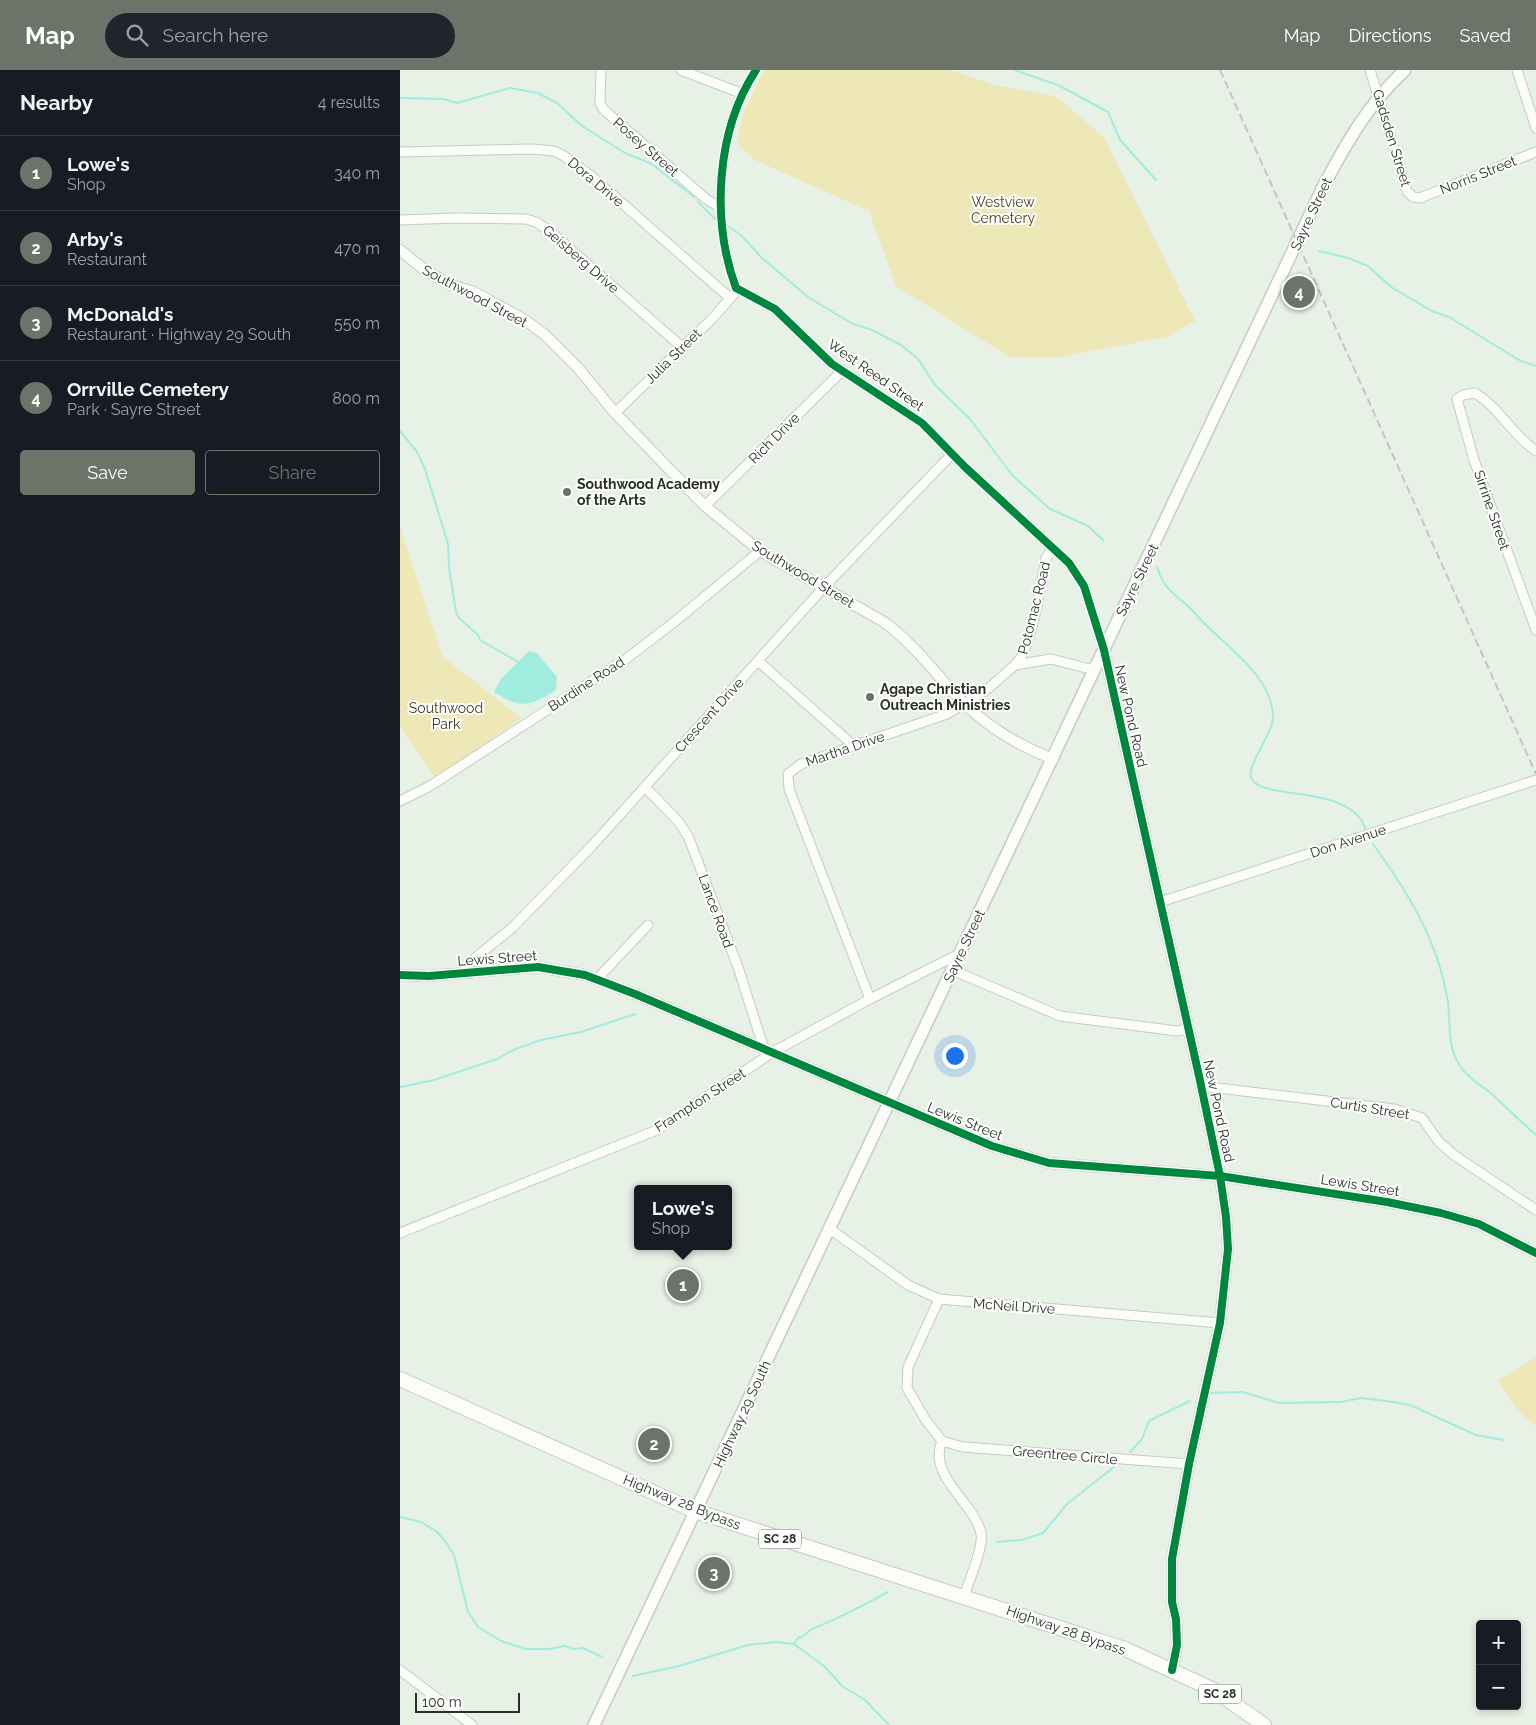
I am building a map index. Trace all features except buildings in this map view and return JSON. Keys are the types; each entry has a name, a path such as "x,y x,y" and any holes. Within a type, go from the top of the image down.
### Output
{"highway":[{"name":"Highway 28 Bypass","path":"400,1379 695,1511 1104,1640 1172,1670"},
{"name":"SC 28","path":"1172,1670 1214,1690 1264,1725"}],"main road":[{"name":"Sayre Street","path":"888,1103 1324,185 1353,131 1378,97 1405,70"},
{"name":"Highway 29 South","path":"594,1725 888,1103"}],"street":[{"name":"Posey Street","path":"601,70 600,102 604,110 706,199 721,208"},
{"path":"681,70 743,94"},
{"path":"738,290 731,274 721,208 725,147 733,116 756,70"},
{"name":"Gadsden Street","path":"1370,70 1408,191 1413,197 1420,198"},
{"path":"1517,70 1536,128"},
{"name":"Dora Drive","path":"400,152 532,149 554,151 590,175 730,298"},
{"name":"Norris Street","path":"1420,198 1536,152"},
{"name":"Geisberg Drive","path":"400,220 467,218 526,219 536,222 551,232 683,348"},
{"name":"Southwood Street","path":"400,250 426,271 451,285 474,292 525,320 545,335 579,370 615,413 705,506 760,551 884,622 903,637 987,724 1013,741 1053,759"},
{"name":"West Reed Street","path":"738,290 775,308 832,364 922,422 952,454 1069,563 1084,586 1104,650"},
{"name":"Julia Street","path":"615,413 683,348 738,290"},
{"name":"Rich Drive","path":"705,506 843,370"},
{"name":"Sirrine Street","path":"1536,451 1523,442 1490,402 1475,393 1466,394 1457,399 1458,407 1536,630"},
{"name":"Crescent Drive","path":"464,973 470,962 532,909 645,787 824,587 952,454"},
{"name":"Potomac Road","path":"1015,665 1020,660 1029,635 1046,558 1052,549"},
{"name":"Burdine Road","path":"400,801 430,786 626,659 674,623 760,551"},
{"name":"New Pond Road","path":"1104,650 1220,1176 1228,1249 1220,1323 1189,1464 1172,1559 1172,1602 1176,1619 1178,1645 1172,1670"},
{"name":"Martha Drive","path":"870,999 787,784 788,774 801,764 937,718 966,704 1015,665 1051,659 1094,670"},
{"path":"758,661 853,745"},
{"name":"Don Avenue","path":"1160,902 1536,780"},
{"name":"Lance Road","path":"645,787 678,821 688,836 769,1051"},
{"path":"597,979 648,925"},
{"name":"Frampton Street","path":"400,1233 657,1130 769,1051 960,954"},
{"name":"Lewis Street","path":"400,975 429,976 538,967 570,971 597,979 888,1103 992,1146 1033,1160 1070,1166 1220,1176 1387,1202 1441,1212 1479,1224 1536,1253"},
{"path":"952,970 1060,1016 1177,1031 1188,1029"},
{"name":"Curtis Street","path":"1201,1086 1394,1109 1415,1114 1422,1118 1439,1142 1454,1155 1536,1210"},
{"name":"McNeil Drive","path":"830,1229 908,1285 939,1299 1220,1323"},
{"path":"939,1299 908,1367 906,1378 911,1398 942,1441 939,1456 943,1472 972,1511 981,1534 964,1596"},
{"name":"Greentree Circle","path":"942,1441 970,1448 1189,1464"},
{"path":"400,1670 472,1725"}],"green space":[{"name":"Westview Cemetery","path":"764,70 951,70 994,85 1055,96 1104,137 1195,321 1166,337 1054,358 1011,358 896,286 869,211 755,160 737,144 743,114"},
{"name":"Southwood Park","path":"400,526 442,656 521,718 435,778 400,727"},
{"path":"1536,1357 1536,1426 1514,1405 1498,1380"}],"water":[{"path":"529,651 537,653 557,677 556,690 538,700 525,704 512,701 494,692 501,679"}],"waterway":[{"path":"1015,70 1060,86 1108,112 1120,140 1156,180"},
{"path":"400,98 443,99 457,103 510,88 538,93 557,103 582,126 625,153 652,164 694,197"},
{"path":"698,202 715,219"},
{"path":"726,225 741,235 762,258 808,297 851,323 872,330 901,345 918,359 935,385 970,419 1013,476 1050,509 1088,526 1103,540"},
{"path":"1319,251 1348,258 1368,266 1391,287 1432,311 1449,317 1519,360 1536,366"},
{"path":"400,431 417,452 425,469 448,544 449,567 456,612 459,618 478,635 480,640 518,662"},
{"path":"1157,567 1163,582 1171,592 1253,670 1266,691 1272,706 1273,717 1272,724 1251,770 1251,777 1254,782 1266,788 1316,797 1341,804 1360,818 1365,828"},
{"path":"1373,844 1409,898 1436,955 1447,996 1452,1049 1460,1066 1536,1135"},
{"path":"400,1087 434,1080 497,1059 513,1050 541,1040 581,1032 635,1014"},
{"path":"1209,1393 1243,1392 1279,1403 1341,1402 1361,1398 1387,1401 1410,1405 1476,1435 1504,1440"},
{"path":"1130,1452 1142,1439 1149,1421 1190,1401"},
{"path":"997,1542 1022,1540 1043,1533 1067,1504 1114,1467"},
{"path":"400,1517 421,1522 436,1531 445,1541 454,1555 468,1612 478,1627 501,1641 526,1649 549,1649 565,1646 574,1649 583,1648 602,1657"},
{"path":"794,1644 798,1638 812,1629 888,1592"},
{"path":"633,1676 679,1666 748,1645 776,1642 794,1644 824,1666 842,1686 865,1700 889,1725"}],"railway":[{"path":"1220,70 1536,774"}],"cycle path":[{"path":"756,70 732,120 722,176 723,234 728,262 736,288 775,309 832,364 922,423 965,467 1069,563 1084,586 1104,650 1199,1076 1220,1176 1226,1217 1228,1249 1220,1323 1189,1464 1172,1559 1172,1602 1176,1619 1177,1645 1172,1670"},
{"path":"400,975 429,976 538,967 585,975 635,994 992,1146 1049,1163 1220,1176 1387,1202 1441,1213 1479,1224 1536,1253"}],"place":[{"name":"Orrville Cemetery","path":"1299,292"},
{"name":"Southwood Academy of the Arts","path":"567,492"},
{"name":"Agape Christian Outreach Ministries","path":"870,697"},
{"name":"Lowe's","path":"683,1285"},
{"name":"Arby's","path":"654,1444"},
{"name":"McDonald's","path":"714,1573"}]}
